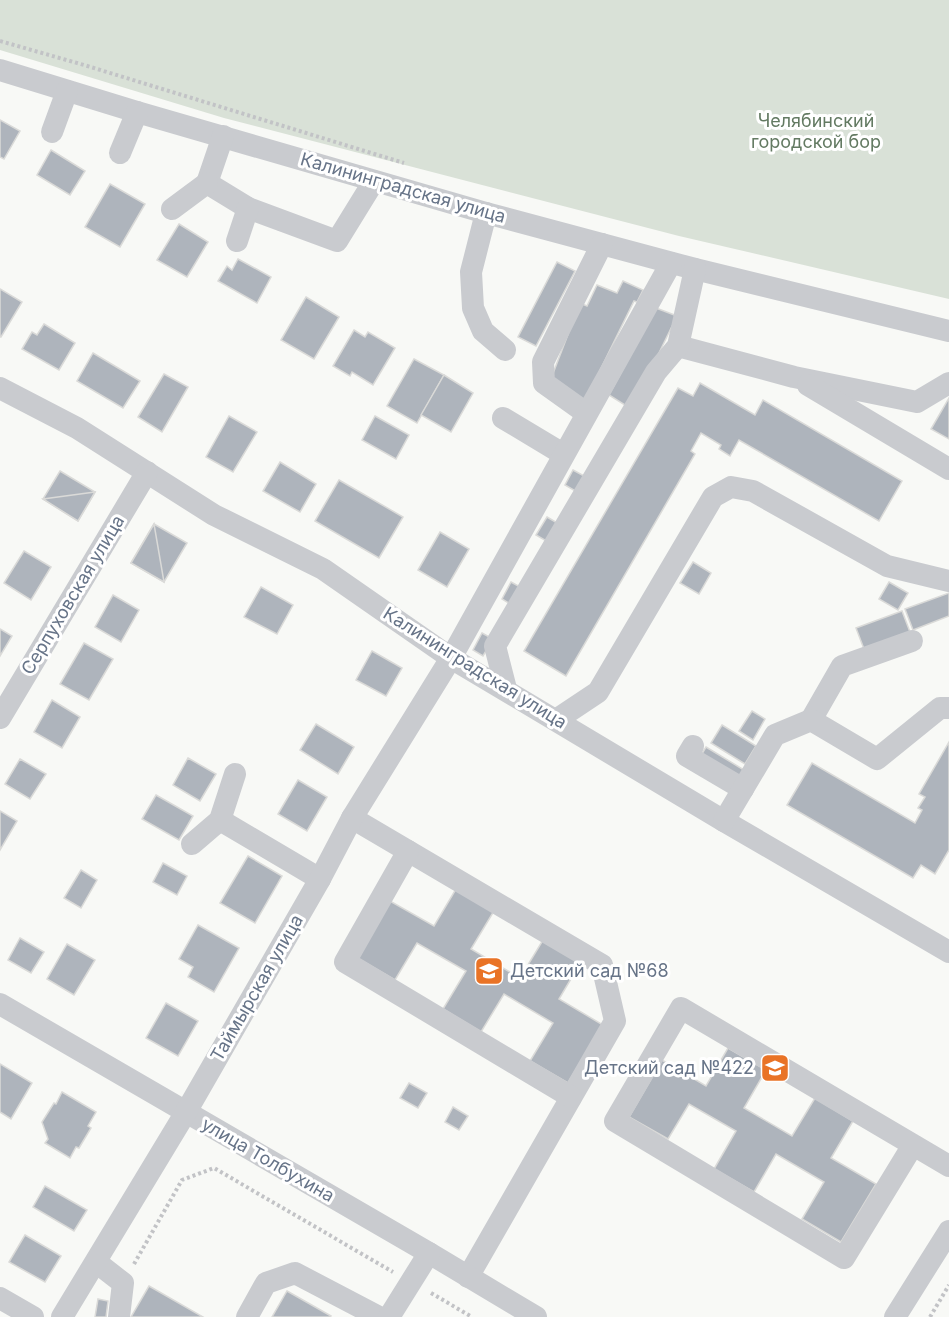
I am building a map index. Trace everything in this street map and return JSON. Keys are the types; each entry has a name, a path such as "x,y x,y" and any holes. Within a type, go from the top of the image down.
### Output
{"street":[{"name":"Калининградская улица","path":"0,70 486,213 670,263 949,331"},
{"path":"52,132 67,91"},
{"path":"120,153 137,112"},
{"path":"172,208 207,183 223,136"},
{"path":"207,183 248,208 337,241 374,180"},
{"path":"237,241 248,208"},
{"path":"486,213 471,272 473,308 483,331 505,350"},
{"path":"586,413 544,383 543,362 602,244"},
{"name":"Таймырская улица","path":"62,1317 186,1112 320,879 352,818 451,658 670,263"},
{"path":"506,689 495,646 656,372 678,346 695,269"},
{"path":"678,346 794,377 917,402 949,383"},
{"path":"794,377 949,469"},
{"name":"Калининградская улица","path":"0,388 77,428 214,515 323,569 451,658 724,821 946,945"},
{"path":"503,418 563,454"},
{"name":"Серпуховская улица","path":"4,704 147,472"},
{"path":"556,720 598,692 712,497 731,487 753,491 887,566 949,581"},
{"path":"724,821 775,735 812,720 842,666 912,641"},
{"path":"812,720 877,759 940,708 949,708"},
{"path":"693,746 687,756 743,789"},
{"path":"192,844 220,820 235,774"},
{"path":"352,818 602,965 615,1021 468,1277"},
{"path":"220,820 320,879"},
{"path":"408,850 345,962 571,1096"},
{"name":"улица Толбухина","path":"0,1004 536,1317"},
{"path":"913,1145 844,1258 615,1121 681,1008 949,1166"},
{"path":"895,1317 949,1231"},
{"path":"389,1317 429,1253"},
{"path":"96,1262 123,1283 119,1317"},
{"path":"247,1317 266,1283 295,1273 379,1317"},
{"path":"0,1298 33,1317"}],"path":[{"path":"0,40 414,166"},
{"path":"123,1283 182,1180 214,1168 472,1317"},
{"path":"930,1317 949,1285"}],"green space":[{"name":"Челябинский городской бор","path":"0,0 949,0 949,299 679,236 224,118 0,50"}],"building":[{"path":"0,120 20,131 4,159 0,157"},
{"path":"51,150 85,171 70,195 37,175"},
{"path":"110,184 145,204 120,247 85,227"},
{"path":"179,224 208,242 187,277 157,260"},
{"path":"238,259 271,277 257,303 218,281 227,266 232,270"},
{"path":"557,262 575,271 536,346 518,337"},
{"path":"623,281 643,290 637,302 634,301 584,403 549,384 580,303 587,306 597,285 617,293"},
{"path":"0,289 22,302 1,337 0,337"},
{"path":"306,297 339,317 314,359 281,340"},
{"path":"656,308 677,316 656,359 628,407 609,395"},
{"path":"44,324 75,343 59,370 22,349 32,332 37,335"},
{"path":"354,330 365,337 368,332 395,348 373,385 352,372 350,376 333,366"},
{"path":"93,353 140,381 123,408 77,381"},
{"path":"414,359 444,375 417,423 387,406"},
{"path":"164,374 188,387 162,432 138,417"},
{"path":"444,375 473,393 451,432 421,415"},
{"path":"700,383 755,415 763,400 902,481 879,521 739,440 730,456 719,449 721,445 701,433 691,451 695,454 566,676 524,651 678,388 693,396"},
{"path":"949,398 949,439 931,429"},
{"path":"229,416 257,432 233,472 206,457"},
{"path":"375,416 409,435 396,459 362,440"},
{"path":"280,462 316,484 300,512 263,491"},
{"path":"573,470 586,477 577,492 565,485"},
{"path":"60,471 95,492 78,521 43,499"},
{"path":"339,480 403,517 379,558 315,521"},
{"path":"95,492 78,521 43,499"},
{"path":"547,517 559,524 548,542 536,535"},
{"path":"154,524 187,543 164,582 131,563"},
{"path":"154,524 164,582 131,563"},
{"path":"440,532 469,549 447,587 418,570"},
{"path":"24,551 51,567 31,600 4,583"},
{"path":"693,562 711,573 699,594 680,583"},
{"path":"511,582 522,588 512,605 502,599"},
{"path":"889,582 908,593 898,610 879,599"},
{"path":"261,587 293,605 277,634 244,617"},
{"path":"949,593 949,616 913,630 905,609"},
{"path":"113,595 139,610 121,642 95,627"},
{"path":"902,611 910,632 864,649 856,628"},
{"path":"0,629 12,636 0,656"},
{"path":"482,633 493,639 483,656 473,650"},
{"path":"84,643 113,659 89,700 60,684"},
{"path":"372,651 402,668 386,696 356,680"},
{"path":"52,700 80,717 62,748 34,732"},
{"path":"752,711 765,719 753,740 739,731"},
{"path":"316,724 354,747 338,774 300,750"},
{"path":"722,725 756,746 745,764 711,743"},
{"path":"949,742 949,850 935,874 921,865 913,878 787,805 812,763 915,823 922,810 918,808 925,797 919,794"},
{"path":"706,747 744,770 738,779 700,757"},
{"path":"188,758 216,774 200,801 173,785"},
{"path":"20,759 46,774 30,799 5,784"},
{"path":"298,780 327,797 307,831 278,814"},
{"path":"156,795 193,816 179,840 142,819"},
{"path":"0,811 17,821 0,850"},
{"path":"248,856 282,876 255,923 220,903"},
{"path":"163,863 187,876 177,895 153,882"},
{"path":"81,870 97,880 81,908 64,898"},
{"path":"456,889 494,911 471,949 520,978 543,940 581,962 559,999 603,1025 568,1083 530,1061 553,1023 504,994 481,1032 443,1009 466,971 417,943 395,980 357,958 390,901 434,926"},
{"path":"198,925 239,948 214,992 188,977 193,967 179,959"},
{"path":"20,938 44,952 31,973 8,960"},
{"path":"67,944 95,960 74,995 47,979"},
{"path":"166,1003 198,1021 178,1056 146,1038"},
{"path":"728,1048 766,1070 744,1108 792,1136 815,1098 853,1121 831,1158 876,1184 841,1242 802,1219 824,1182 776,1154 754,1192 714,1169 736,1131 689,1104 668,1139 629,1117 662,1060 706,1086"},
{"path":"0,1064 32,1083 11,1119 0,1112"},
{"path":"409,1083 427,1093 418,1108 400,1098"},
{"path":"62,1092 96,1112 88,1126 91,1128 70,1158 45,1143 48,1139 42,1122"},
{"path":"453,1107 468,1116 459,1130 445,1122"},
{"path":"45,1186 87,1210 74,1231 33,1207"},
{"path":"25,1235 61,1256 45,1282 9,1262"},
{"path":"149,1286 203,1317 131,1317"},
{"path":"287,1291 331,1316 272,1317"},
{"path":"98,1299 108,1301 106,1317 95,1317"}],"place":[{"name":"Детский сад №68","path":"489,971"},
{"name":"Детский сад №422","path":"775,1068"}]}
